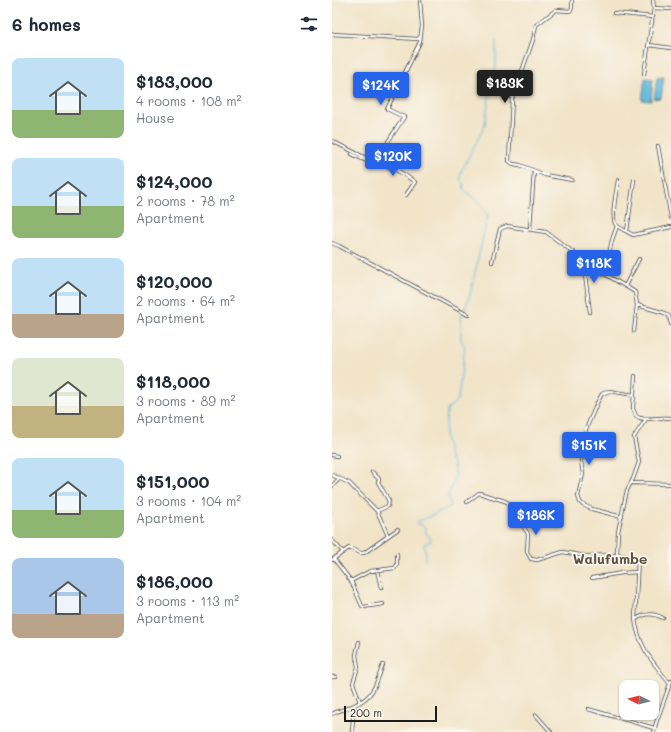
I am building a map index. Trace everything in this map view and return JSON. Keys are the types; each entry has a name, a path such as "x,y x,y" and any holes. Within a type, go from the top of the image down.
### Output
{"street":[{"path":"374,162 381,156 384,147 396,132 404,117 387,109 422,34 420,0"},
{"path":"572,0 572,8 570,11 556,10 536,25 533,40 512,99 509,161 513,164 520,165 546,175 572,180"},
{"path":"644,74 653,17 653,0"},
{"path":"654,8 671,9"},
{"path":"614,13 653,17"},
{"path":"332,34 419,41"},
{"path":"648,45 671,48"},
{"path":"332,141 374,162"},
{"path":"658,146 671,218"},
{"path":"352,154 364,160 381,164 393,169 415,182 406,195"},
{"path":"530,229 534,171"},
{"path":"618,180 614,204 614,220 617,226 632,235 671,227"},
{"path":"627,231 634,180"},
{"path":"492,262 500,229 507,226 546,232 574,252 583,261 605,273 636,294 637,305 634,331"},
{"path":"605,273 612,240 617,226"},
{"path":"332,243 468,315"},
{"path":"625,286 639,259"},
{"path":"583,261 590,312"},
{"path":"637,305 665,313 669,316 671,324"},
{"path":"636,376 634,413 638,418 671,418"},
{"path":"622,517 592,509 580,502 578,496 582,474 580,461 586,430 602,394 608,391 634,395"},
{"path":"617,555 618,536 628,490 639,464 634,436 646,419"},
{"path":"332,455 337,456"},
{"path":"372,472 379,479 378,482 389,501 388,506 377,511"},
{"path":"332,475 349,483 377,511 388,536"},
{"path":"332,486 339,479"},
{"path":"632,483 671,484"},
{"path":"467,502 479,494 505,501 510,504 528,534 527,552 531,559 543,559 563,552 586,556 617,555 637,558 638,572 635,619 644,650 670,683 654,728 654,732"},
{"path":"384,604 363,607 351,581 333,560 349,548 364,553 398,529"},
{"path":"332,540 343,552"},
{"path":"351,581 370,571 397,567 397,554"},
{"path":"377,570 381,588"},
{"path":"592,578 638,572"},
{"path":"635,619 644,614 654,614 663,618"},
{"path":"359,642 356,655 358,667 353,683 360,702"},
{"path":"332,714 360,702 370,694 383,665"},
{"path":"352,732 354,705"},
{"path":"588,709 654,728"},
{"path":"536,715 551,732"}],"water":[{"path":"664,77 661,98 654,99 657,78"},
{"path":"645,78 653,79 651,101 642,100"}],"waterway":[{"path":"425,561 426,554 424,544 430,542 431,540 425,531 425,528 421,524 418,525 417,522 451,506 448,496 456,475 454,463 450,458 445,436 447,410 458,399 465,347 461,340 461,318 470,295 488,215 481,205 464,189 463,183 460,180 461,172 485,125 492,76 496,68 496,41"}],"district":[{"name":"Walufumbe","path":"610,558"}]}
